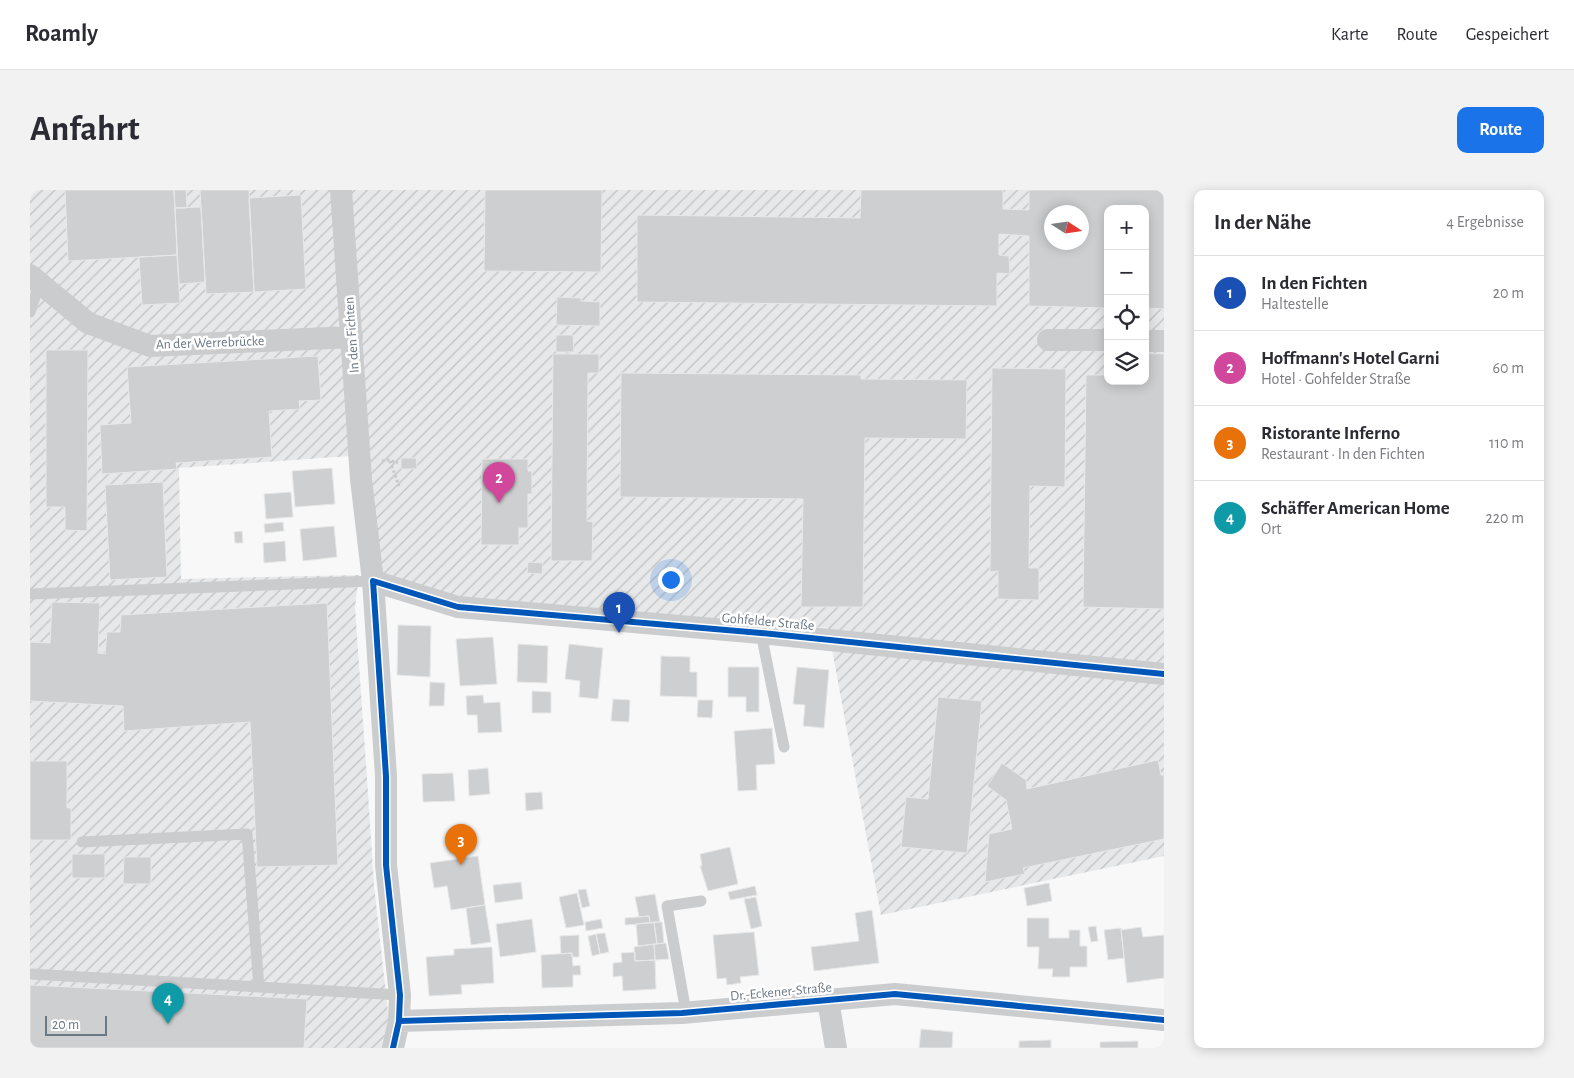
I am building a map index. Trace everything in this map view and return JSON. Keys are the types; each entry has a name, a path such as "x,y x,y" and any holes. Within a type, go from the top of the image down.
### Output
{"street":[{"name":"In den Fichten","path":"341,190 361,479 373,581 386,776 386,865 400,995 399,1021 393,1048"},
{"name":"An der Werrebrücke","path":"35,279 88,324 150,346 352,337"},
{"path":"1048,340 1104,340"},
{"path":"1149,341 1164,341"},
{"name":"Gohfelder Straße","path":"373,581 458,607 761,633 1164,674"},
{"name":"Dr.-Eckener-Straße","path":"399,1021 686,1012 895,994 1164,1020"},
{"path":"828,1000 836,1048"}],"lane":[{"path":"30,312 35,279"},
{"path":"30,594 373,581"},
{"path":"761,633 784,747"},
{"path":"82,842 247,834 259,986"},
{"path":"686,1012 668,906 701,900"},
{"path":"30,974 400,995"}],"path":[{"path":"390,460 399,486"}],"shaded area":[{"path":"30,190 1164,190 1164,856 881,915 828,628 461,598 370,576 351,456 179,468 181,579 359,575 355,607 374,885 389,1021 384,1048 30,1048"}],"building":[{"path":"65,190 174,190 177,255 68,261"},
{"path":"174,190 186,190 187,208 175,208"},
{"path":"200,190 249,190 254,292 206,294"},
{"path":"485,190 602,190 601,272 484,271"},
{"path":"861,190 1003,190 1003,209 1029,210 1029,190 1164,190 1164,309 1149,308 1149,205 1104,205 1104,308 1029,306 1029,236 999,234 999,255 1009,256 1010,274 997,273 997,306 637,302 637,215 860,218"},
{"path":"301,195 306,289 254,292 249,198"},
{"path":"201,207 205,282 179,284 175,208"},
{"path":"177,255 180,303 142,305 139,257"},
{"path":"557,297 581,298 581,301 599,302 600,298 600,326 556,325"},
{"path":"556,335 573,335 574,352 556,352"},
{"path":"46,350 88,350 87,531 65,530 65,507 46,507"},
{"path":"1149,353 1164,354 1164,609 1083,607 1086,375 1104,375 1104,385 1149,385"},
{"path":"553,354 599,354 599,373 588,373 587,521 593,522 592,561 551,561"},
{"path":"318,356 321,400 299,401 300,409 269,411 272,457 176,463 177,469 102,474 100,425 131,423 127,367"},
{"path":"992,368 1066,369 1065,487 1030,486 1029,568 1039,568 1039,600 998,599 998,571 990,572"},
{"path":"621,373 861,375 861,379 967,380 966,439 865,438 863,607 801,607 803,499 620,497"},
{"path":"401,458 416,458 417,469 401,469"},
{"path":"482,459 528,459 528,471 532,471 532,494 528,494 528,528 519,528 519,545 481,545"},
{"path":"332,468 335,504 295,507 292,471"},
{"path":"163,482 167,577 110,580 105,485"},
{"path":"291,492 293,517 266,519 264,494"},
{"path":"283,522 284,531 265,533 264,524"},
{"path":"334,526 337,557 303,561 300,529"},
{"path":"242,531 243,543 235,543 234,532"},
{"path":"285,541 286,561 264,563 263,543"},
{"path":"528,562 543,563 542,574 527,573"},
{"path":"52,602 100,603 98,653 105,654 107,632 120,632 121,615 327,603 338,865 257,867 250,722 124,731 123,706 30,701 30,642 50,643"},
{"path":"398,625 431,626 430,677 397,675"},
{"path":"493,637 497,684 460,686 456,639"},
{"path":"518,644 548,646 547,683 517,682"},
{"path":"569,644 603,648 598,699 579,697 580,681 565,679"},
{"path":"661,656 690,657 690,672 697,672 697,697 660,696"},
{"path":"728,667 759,667 759,712 746,712 746,697 728,697"},
{"path":"797,667 829,670 824,728 803,726 805,705 793,704"},
{"path":"430,682 445,683 444,706 429,706"},
{"path":"532,691 551,692 551,713 532,713"},
{"path":"483,695 484,703 500,702 502,732 478,733 477,715 467,715 466,696"},
{"path":"938,697 982,701 967,853 901,847 906,797 928,799"},
{"path":"613,699 630,700 629,722 611,721"},
{"path":"698,700 713,700 712,718 697,717"},
{"path":"772,728 775,764 756,765 757,790 738,791 734,731"},
{"path":"1158,760 1161,775 1164,775 1164,839 1023,868 1025,874 985,882 989,834 1012,829 1006,800 987,786 1002,763 1026,780 1027,789"},
{"path":"30,761 67,761 67,808 71,808 71,840 30,840"},
{"path":"488,768 490,794 469,796 468,770"},
{"path":"453,773 455,801 423,802 422,774"},
{"path":"542,792 543,809 526,811 525,793"},
{"path":"730,847 738,884 708,891 700,866 702,866 700,854"},
{"path":"72,854 105,854 105,878 72,878"},
{"path":"478,856 485,905 451,910 447,886 434,888 430,863"},
{"path":"124,857 151,857 151,884 123,884"},
{"path":"521,882 523,899 495,903 493,885"},
{"path":"1049,883 1052,901 1027,906 1024,888"},
{"path":"755,886 757,895 730,900 728,892"},
{"path":"586,889 590,906 582,908 578,890"},
{"path":"577,893 584,925 566,928 559,897"},
{"path":"655,894 660,922 650,923 649,916 639,917 635,897"},
{"path":"756,897 762,926 751,929 744,899"},
{"path":"485,905 491,942 471,945 466,908"},
{"path":"872,910 879,963 814,971 811,947 859,941 855,913"},
{"path":"649,916 650,923 625,925 625,918"},
{"path":"1027,918 1049,918 1049,938 1069,938 1069,930 1080,930 1080,946 1087,946 1087,967 1070,967 1070,977 1052,977 1053,969 1038,969 1039,947 1027,947"},
{"path":"532,919 536,952 500,957 496,924"},
{"path":"601,919 603,928 586,931 585,922"},
{"path":"654,922 662,922 664,943 657,944"},
{"path":"654,922 657,944 638,946 636,924"},
{"path":"1096,926 1098,941 1091,942 1088,927"},
{"path":"1141,927 1143,937 1164,935 1164,978 1127,983 1121,930"},
{"path":"1121,928 1124,958 1108,960 1104,930"},
{"path":"754,932 759,975 740,977 741,983 727,985 726,978 717,979 713,935"},
{"path":"605,933 609,952 600,954 596,934"},
{"path":"596,934 600,954 592,956 588,936"},
{"path":"579,935 579,957 572,957 572,953 561,954 560,936"},
{"path":"666,943 669,959 655,960 654,944"},
{"path":"654,944 655,960 635,961 634,947"},
{"path":"492,947 494,983 461,985 462,994 429,996 426,957 454,955 454,949"},
{"path":"635,952 635,961 655,960 656,989 623,991 622,976 613,977 613,963 622,962 621,953"},
{"path":"572,953 573,966 580,965 581,975 573,975 573,987 542,988 541,955"},
{"path":"30,985 307,999 304,1048 30,1048"},
{"path":"921,1029 953,1032 952,1048 919,1048"},
{"path":"1051,1040 1051,1048 1019,1048 1019,1041"},
{"path":"1138,1041 1138,1048 1100,1048 1100,1042"}],"cycle path":[{"path":"393,1048 399,1021 400,995 386,865 386,776 373,581 458,607 761,633 1164,674"},
{"path":"399,1021 682,1013 895,994 1164,1020"}],"place":[{"name":"Hoffmann's Hotel Garni","path":"499,503"},
{"name":"In den Fichten","path":"619,633"},
{"name":"Ristorante Inferno","path":"461,865"},
{"name":"Schäffer American Home","path":"168,1024"}]}
